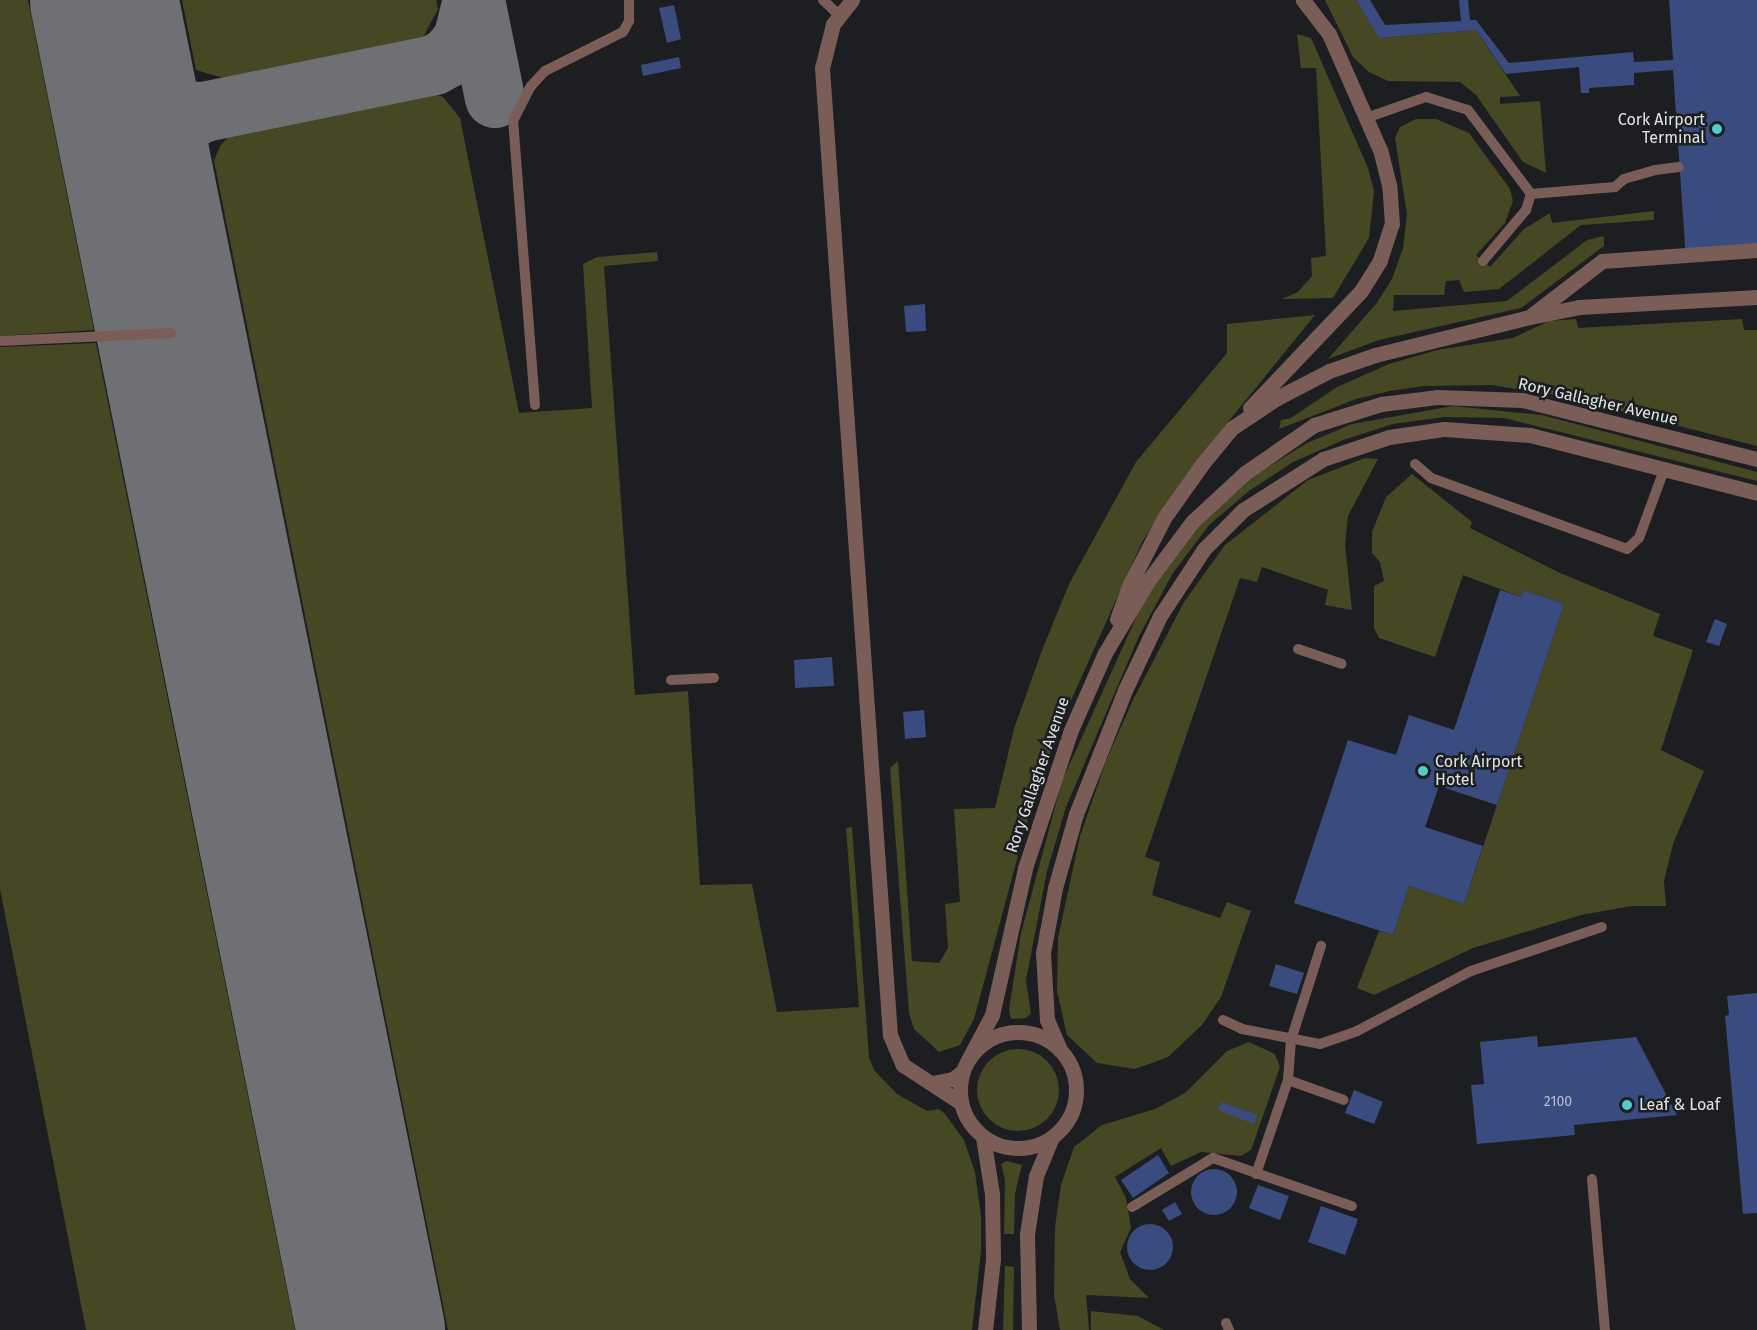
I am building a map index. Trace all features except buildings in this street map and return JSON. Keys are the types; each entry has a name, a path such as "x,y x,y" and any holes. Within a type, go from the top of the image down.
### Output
{"street":[{"path":"852,0 839,15 828,34 822,68 890,1035 903,1065 961,1103 969,1123 983,1137 1017,1148 1036,1146 1052,1137"},
{"path":"1105,653 1130,584 1164,518 1232,428 1360,291 1380,260 1392,224 1389,185 1380,150 1329,34 1303,0"},
{"path":"1530,317 1602,261 1757,250"},
{"path":"1232,428 1277,398 1329,372 1375,355 1579,307 1757,297"},
{"name":"Rory Gallagher Avenue","path":"961,1103 965,1066 992,1015 1025,868 1071,730 1105,653 1148,581 1192,522 1245,472 1314,425 1381,404 1437,397 1522,400 1757,459"},
{"path":"1029,1330 1027,1234 1036,1176 1052,1137 1073,1110 1076,1092 1074,1074 1047,1020 1043,953 1055,888 1076,814 1121,700 1161,616 1190,568 1230,522 1272,488 1323,459 1378,440 1417,432 1509,431 1757,494"},
{"path":"932,1083 953,1079 994,1036 1011,1031 1029,1032 1060,1050"},
{"path":"983,1137 992,1194 993,1259 984,1330"}],"lane":[{"path":"535,405 513,121 531,86 545,71 623,32 629,21 629,0"},
{"path":"823,0 839,15"},
{"path":"1366,118 1426,97 1468,111 1531,194"},
{"path":"1531,194 1615,187 1624,179 1655,170 1679,167"},
{"path":"1483,261 1526,210 1531,194"},
{"path":"0,341 171,333"},
{"path":"1415,464 1431,478 1627,549 1639,538 1664,470"},
{"path":"1298,649 1342,664"},
{"path":"671,680 714,678"},
{"path":"1223,1020 1291,1040 1320,1044 1358,1030 1471,971 1602,927"},
{"path":"1256,1174 1288,1080 1291,1040 1321,945"},
{"path":"1288,1080 1344,1100"},
{"path":"1132,1207 1213,1158 1352,1206"},
{"path":"1592,1179 1605,1330"}],"green space":[{"path":"0,0 28,0 94,330 0,336"},
{"path":"182,0 436,0 438,9 417,49 237,82 196,70"},
{"path":"1325,0 1356,0 1380,38 1476,30 1520,96 1500,97 1500,104 1540,101 1546,173 1523,162 1476,95 1460,82 1388,81 1369,72 1353,57"},
{"path":"1297,34 1311,38 1368,168 1374,191 1369,238 1333,298 1282,299 1298,292 1312,276 1311,258 1326,256 1316,68 1301,68"},
{"path":"424,90 443,97 460,118 519,413 592,408 583,264 597,257 657,252 658,261 604,266 635,695 688,691 700,885 752,884 777,1012 859,1007 846,828 852,827 869,1057 874,1070 897,1094 927,1111 939,1109 945,1114 964,1140 975,1172 981,1216 981,1252 972,1330 448,1330 214,161 220,146 238,126"},
{"path":"1416,119 1436,119 1469,133 1510,189 1513,201 1505,223 1476,255 1490,267 1524,229 1550,213 1552,223 1654,211 1654,220 1581,225 1499,289 1464,292 1459,280 1446,281 1444,295 1394,295 1393,311 1507,301 1587,240 1604,236 1604,246 1521,308 1379,340 1328,359 1376,304 1392,279 1403,248 1407,214 1395,138 1400,127"},
{"path":"1315,315 1202,454 1142,542 1064,716 1033,800 974,1019 960,1045 939,1052 914,1029 909,1013 890,768 898,761 912,961 939,963 948,948 945,904 960,902 954,809 995,808 1014,729 1069,584 1136,462 1227,353 1227,324"},
{"path":"1576,319 1578,328 1742,319 1744,330 1757,330 1757,446 1562,396 1491,385 1423,386 1390,391 1356,399 1279,429 1281,420 1291,418 1337,387 1389,364 1437,350 1513,338 1549,321"},
{"path":"96,343 295,1330 86,1330 0,889 0,347"},
{"path":"1453,406 1542,415 1757,472 1757,481 1504,418 1444,417 1393,424 1343,440 1293,462 1249,491 1209,525 1173,573 1139,636 1066,807 1047,871 1026,980 1031,1013 1026,1018 1011,1019 1009,1009 1021,933 1062,781 1150,587 1195,528 1245,481 1307,443 1352,424"},
{"path":"1365,458 1378,459 1348,516 1345,545 1352,610 1325,605 1328,590 1262,567 1257,582 1240,578 1145,857 1160,862 1152,895 1220,918 1227,902 1251,911 1221,997 1202,1025 1168,1057 1135,1069 1097,1063 1067,1035 1057,991 1058,938 1080,836 1106,761 1133,700 1184,602 1225,545 1308,480"},
{"path":"1412,474 1472,522 1470,528 1560,573 1660,614 1653,636 1693,650 1661,750 1704,771 1673,844 1664,881 1666,906 1632,906 1581,915 1473,948 1374,995 1357,988 1379,931 1393,935 1409,886 1464,904 1564,604 1523,590 1521,597 1463,575 1435,657 1379,638 1374,628 1374,586 1384,581 1380,562 1372,553 1372,532 1386,497"},
{"path":"1249,1042 1275,1054 1280,1067 1251,1150 1241,1156 1201,1152 1171,1166 1161,1148 1115,1177 1126,1198 1131,1228 1120,1252 1130,1279 1149,1298 1086,1295 1089,1330 1060,1330 1054,1295 1055,1227 1061,1185 1074,1147 1102,1125 1155,1109 1185,1093 1227,1051"},
{"path":"1018,1049 1034,1052 1047,1061 1056,1074 1059,1090 1056,1106 1047,1119 1034,1128 1018,1131 1002,1128 989,1119 980,1106 977,1090 980,1074 989,1061 1002,1052"},
{"path":"1007,1161 1022,1165 1015,1194 1014,1234 1004,1234 1005,1180 1001,1164"},
{"path":"1005,1266 1014,1267 1013,1330 1003,1330"},
{"path":"1091,1311 1138,1316 1164,1330 1091,1330"}],"taxiway":[{"path":"146,210 147,180 153,159 158,147 181,124 204,112 434,65 449,57 463,40 473,0"},
{"path":"475,0 495,98"},
{"path":"114,51 127,76 151,99 183,111 204,112"}],"runway":[{"path":"104,0 371,1330"}],"place":[{"name":"Cork Airport Terminal","path":"1717,129"},
{"name":"Cork Airport Hotel","path":"1423,771"},
{"name":"Leaf & Loaf","path":"1627,1105"}]}
